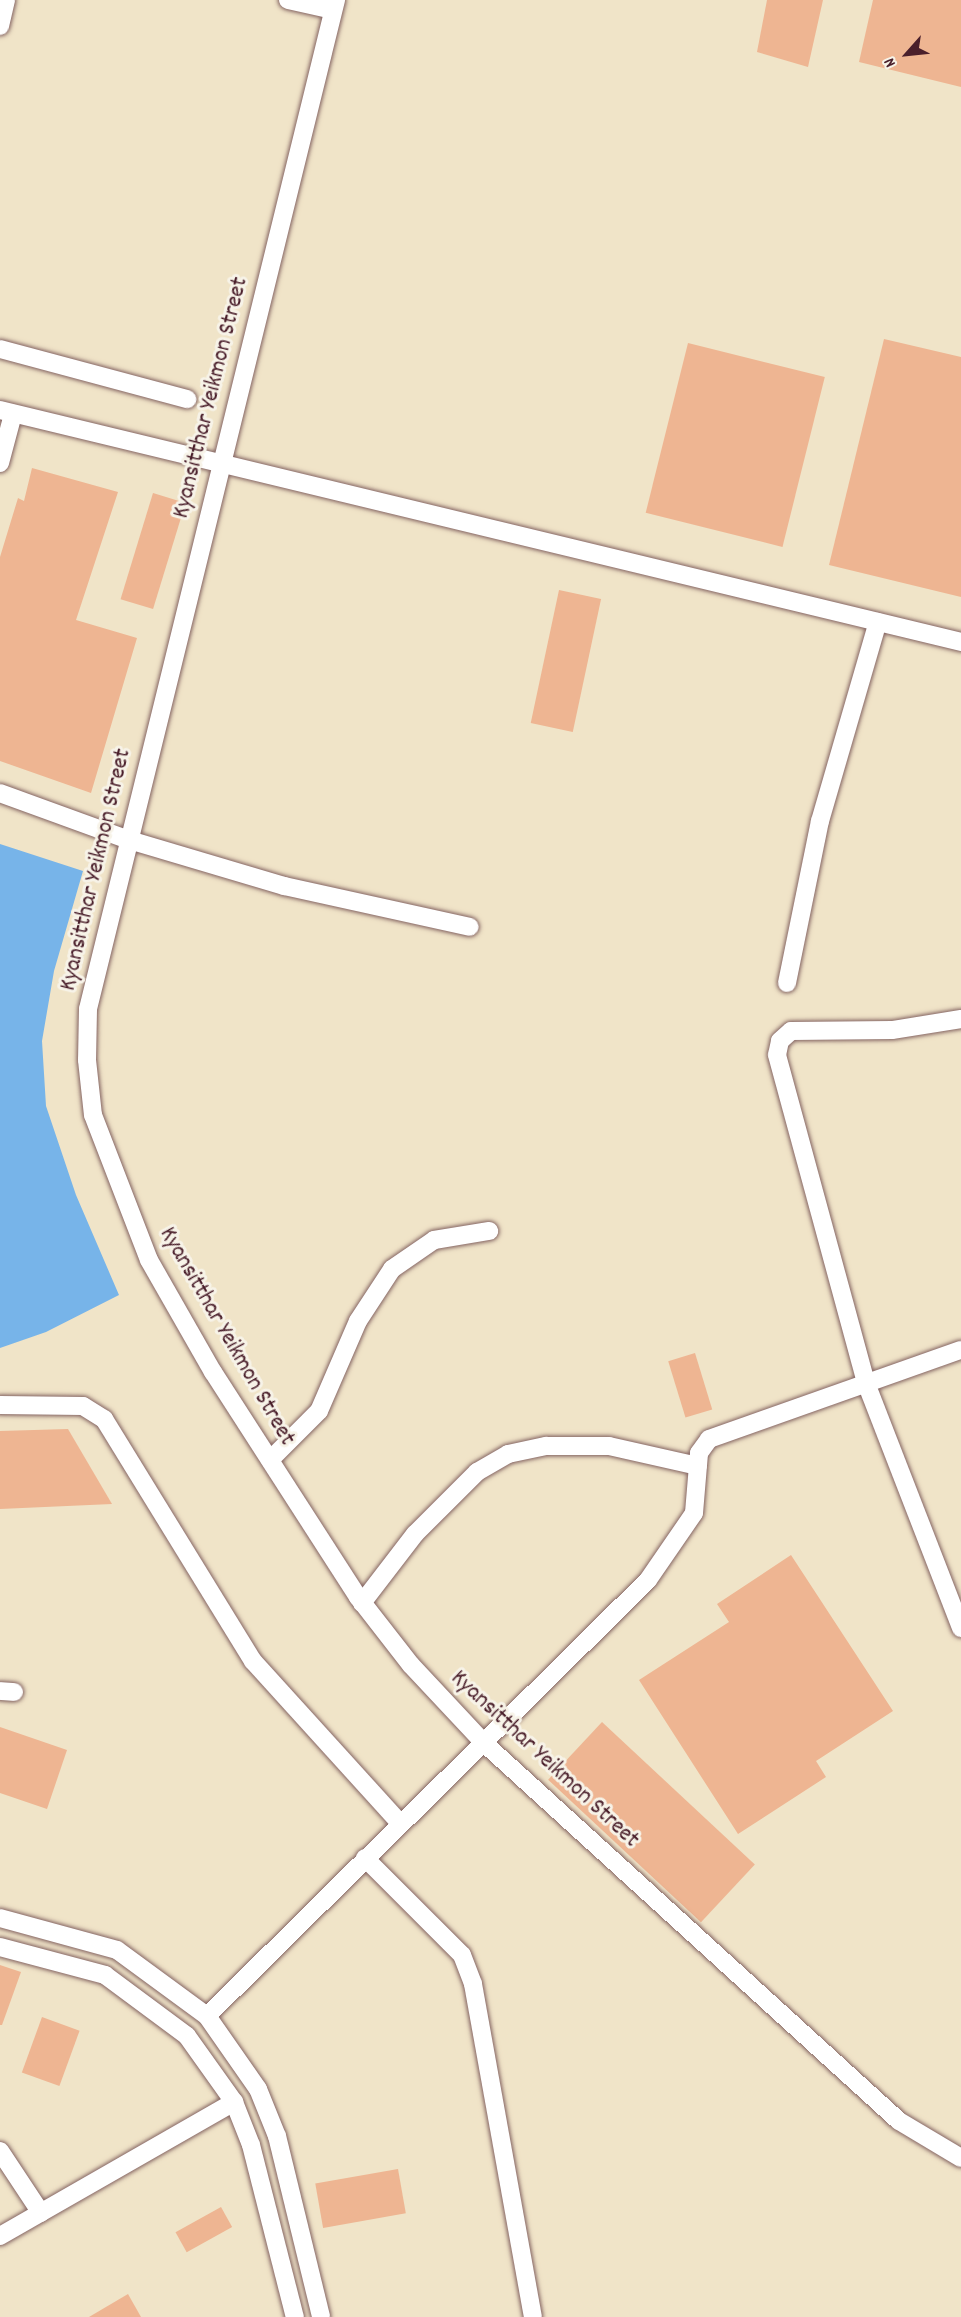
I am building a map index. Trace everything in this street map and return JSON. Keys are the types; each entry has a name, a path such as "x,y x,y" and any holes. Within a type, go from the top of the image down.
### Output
{"street":[{"path":"0,26 6,0"},
{"path":"288,0 334,5"},
{"name":"Kyansitthar Yeikmon Street","path":"334,5 88,1009 87,1060 93,1115 149,1260 270,1460 362,1603 411,1665 484,1743 899,2121 961,2158"},
{"path":"0,349 187,399"},
{"path":"0,463 7,412 220,466 961,642"},
{"path":"787,983 820,820 878,622"},
{"path":"0,793 129,840 284,886 470,927"},
{"path":"961,1019 892,1030 791,1031 780,1041 777,1055 866,1383 961,1628"},
{"path":"270,1460 319,1411 358,1321 392,1269 434,1240 489,1231"},
{"path":"207,2016 364,1858 648,1580 694,1513 699,1453 709,1439 961,1350"},
{"path":"0,1405 83,1406 104,1419 253,1661 400,1823"},
{"path":"362,1603 415,1534 477,1472 508,1454 546,1446 609,1446 698,1466"},
{"path":"364,1858 462,1955 473,1984 533,2317"},
{"path":"0,1918 117,1950 207,2016 258,2089 277,2136 321,2317"},
{"path":"0,1947 105,1975 188,2036 234,2102 250,2145 295,2317"},
{"path":"0,2236 234,2102"},
{"path":"0,2151 41,2213"}],"water":[{"path":"0,844 83,871 54,971 42,1041 46,1106 76,1195 119,1295 46,1332 0,1348"}],"building":[{"path":"767,0 823,0 808,67 757,52"},
{"path":"873,0 961,0 961,87 859,62"},
{"path":"884,339 961,357 961,597 829,565"},
{"path":"688,343 825,377 782,547 646,513"},
{"path":"32,468 118,492 76,620 137,638 91,793 0,761 0,557 18,498 24,501"},
{"path":"153,493 186,503 153,609 121,599"},
{"path":"559,590 601,599 573,732 531,723"},
{"path":"695,1353 712,1409 685,1418 668,1361"},
{"path":"68,1429 112,1504 0,1509 0,1431"},
{"path":"791,1555 893,1711 816,1761 826,1777 738,1834 639,1680 729,1622 717,1604"},
{"path":"602,1722 755,1865 701,1922 548,1780"},
{"path":"0,1727 67,1750 47,1809 0,1793"},
{"path":"0,1965 21,1972 2,2025 0,2025"},
{"path":"42,2017 80,2031 59,2086 22,2072"},
{"path":"398,2169 406,2213 323,2228 315,2184"},
{"path":"221,2207 232,2227 187,2252 176,2232"},
{"path":"128,2294 141,2317 89,2317"}]}
